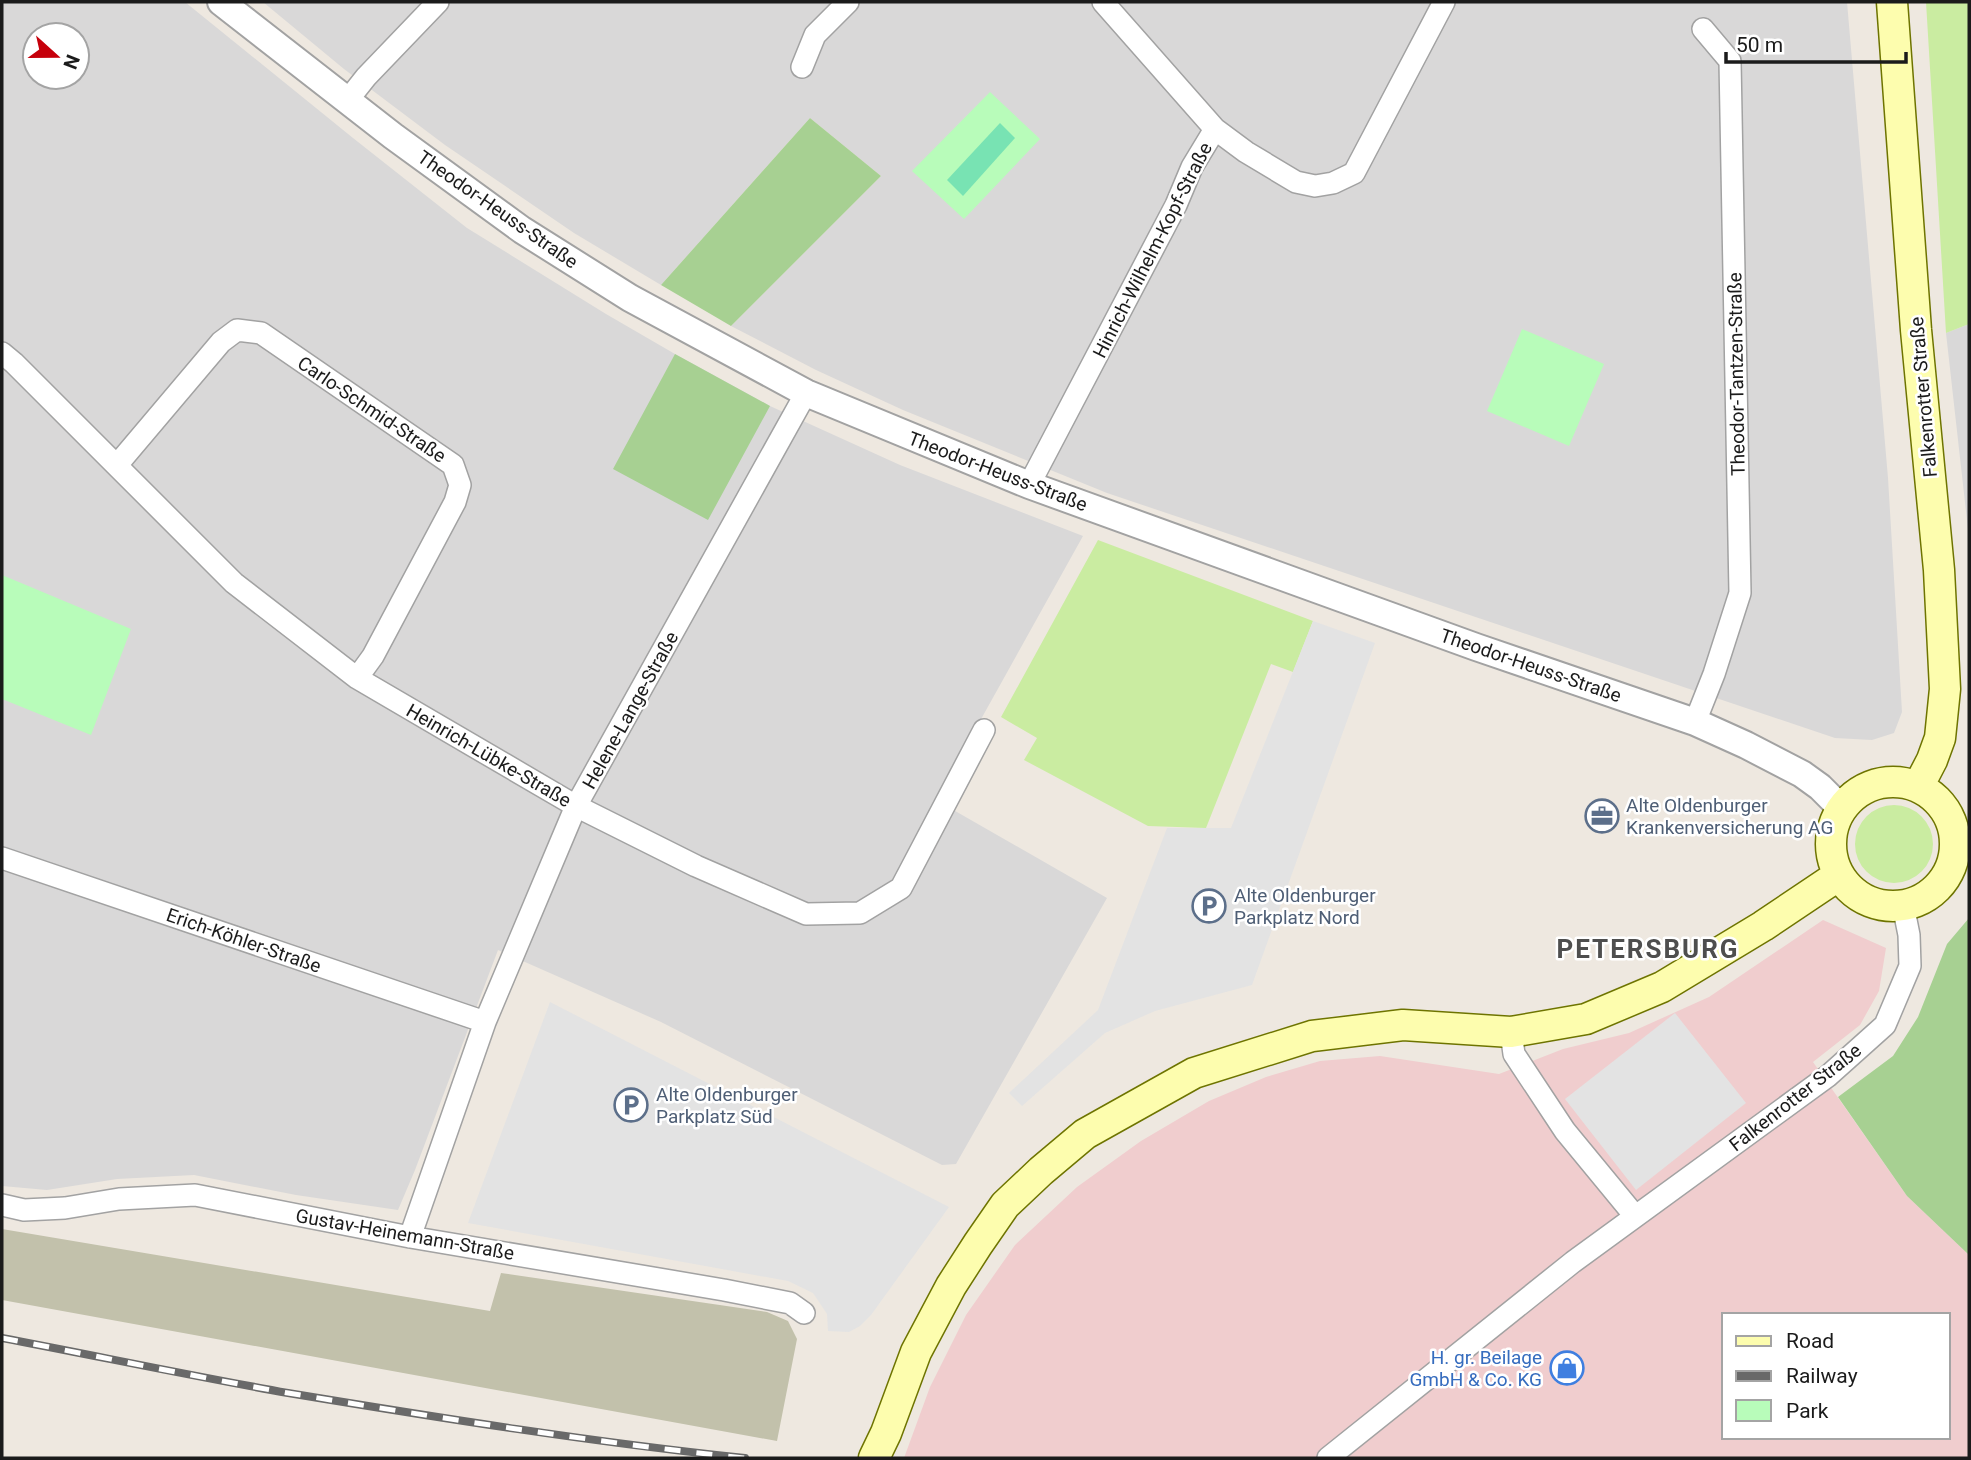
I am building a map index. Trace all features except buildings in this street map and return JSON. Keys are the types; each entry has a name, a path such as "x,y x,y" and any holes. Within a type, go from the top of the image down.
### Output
{"main road":[{"name":"Falkenrotter Straße","path":"1892,2 1916,330 1939,570 1945,689 1940,738 1918,787"},
{"path":"1897,782 1918,787 1929,793 1946,812 1954,836 1962,848 1938,887 1926,897 1903,905 1881,906 1864,900 1839,876 1832,859 1830,842 1834,824 1842,808 1856,793 1876,784 1897,782"},
{"path":"880,1450 916,1352 951,1286 978,1244 1005,1205 1085,1134 1194,1073 1312,1035 1403,1025 1511,1032 1586,1018 1662,987 1839,876"}],"street":[{"name":"Theodor-Heuss-Straße","path":"221,2 348,101 533,236 630,298 806,393 1029,485 1695,722 1746,744 1802,774 1842,808"},
{"path":"348,101 366,78 438,2"},
{"path":"802,67 815,35 848,2"},
{"name":"Hinrich-Wilhelm-Kopf-Straße","path":"1029,485 1176,205 1192,167 1215,129 1103,2"},
{"path":"1215,129 1246,152 1296,182 1315,186 1333,183 1354,173 1444,2"},
{"name":"Theodor-Tantzen-Straße","path":"1695,722 1714,674 1740,593 1730,61 1703,29"},
{"name":"Carlo-Schmid-Straße","path":"117,465 222,342 237,330 261,333 453,465 460,485 455,502 373,656 357,678"},
{"name":"Heinrich-Lübke-Straße","path":"2,353 234,583 357,678 576,806 696,866 806,914 860,914 901,888 984,730"},
{"name":"Helene-Lange-Straße","path":"410,1237 485,1022 576,806 806,393"},
{"name":"Erich-Köhler-Straße","path":"2,858 485,1022"},
{"name":"Falkenrotter Straße","path":"1328,1458 1562,1271 1828,1076 1885,1025 1910,966 1909,935 1903,905"},
{"path":"1511,1032 1514,1054 1564,1131 1635,1216"},
{"name":"Gustav-Heinemann-Straße","path":"2,1205 24,1210 65,1208 119,1199 195,1195 410,1237 724,1290 790,1303 804,1313"}],"shaded area":[{"path":"2,2 185,2 467,228 606,314 770,406 900,465 1083,536 936,800 1107,898 956,1164 942,1165 661,1022 498,950 398,1210 296,1195 194,1175 117,1179 47,1190 2,1186"},
{"path":"263,2 1847,2 1888,478 1902,712 1894,733 1872,740 1835,738 1107,493 903,410 816,370 731,326 881,176 810,118 661,285 574,233 445,145 344,69"},
{"path":"1969,324 1969,538 1946,333"},
{"name":"Alte Oldenburger Parkplatz Nord","path":"1313,621 1375,643 1252,985 1155,1011 1105,1033 1022,1106 1009,1093 1098,1010 1167,828 1231,828"},
{"path":"1823,920 1886,948 1879,991 1860,1025 1813,1062 1907,1196 1969,1255 1969,1458 904,1458 930,1387 966,1315 1015,1245 1077,1187 1141,1141 1209,1101 1266,1077 1320,1061 1380,1056 1499,1074 1563,1049 1629,1033 1709,997"},
{"name":"Alte Oldenburger Parkplatz Süd","path":"550,1002 949,1207 871,1315 849,1332 828,1331 827,1314 813,1293 788,1281 468,1223"},
{"path":"1675,1013 1746,1103 1636,1190 1565,1099"},
{"path":"2,1229 490,1311 501,1273 767,1312 788,1321 797,1339 777,1441 2,1300"}],"green space":[{"path":"1926,2 1969,2 1969,324 1946,333"},
{"path":"990,92 1040,139 964,219 912,171"},
{"path":"810,118 881,176 731,326 661,285"},
{"path":"1000,123 1015,138 963,196 947,180"},
{"path":"1522,329 1604,364 1569,446 1487,411"},
{"path":"675,354 770,406 708,520 613,469"},
{"path":"1098,540 1313,621 1293,672 1271,664 1206,828 1148,826 1024,760 1037,738 1001,717"},
{"path":"2,575 131,629 91,735 2,699"},
{"path":"1894,805 1909,808 1922,816 1930,829 1933,844 1930,859 1922,872 1909,880 1894,883 1879,880 1866,872 1858,859 1855,844 1858,829 1866,816 1879,808"},
{"path":"1969,918 1969,1255 1907,1196 1838,1097 1893,1056 1918,1017 1947,944"}],"railway":[{"path":"2,1338 345,1402 573,1437 745,1458"}],"place":[{"name":"Alte Oldenburger Krankenversicherung AG","path":"1602,816"},
{"name":"Alte Oldenburger Parkplatz Nord","path":"1209,906"},
{"name":"Alte Oldenburger Parkplatz Süd","path":"631,1105"},
{"name":"H. gr. Beilage GmbH & Co. KG","path":"1567,1368"}],"district":[{"name":"PETERSBURG","path":"1648,949"}]}
